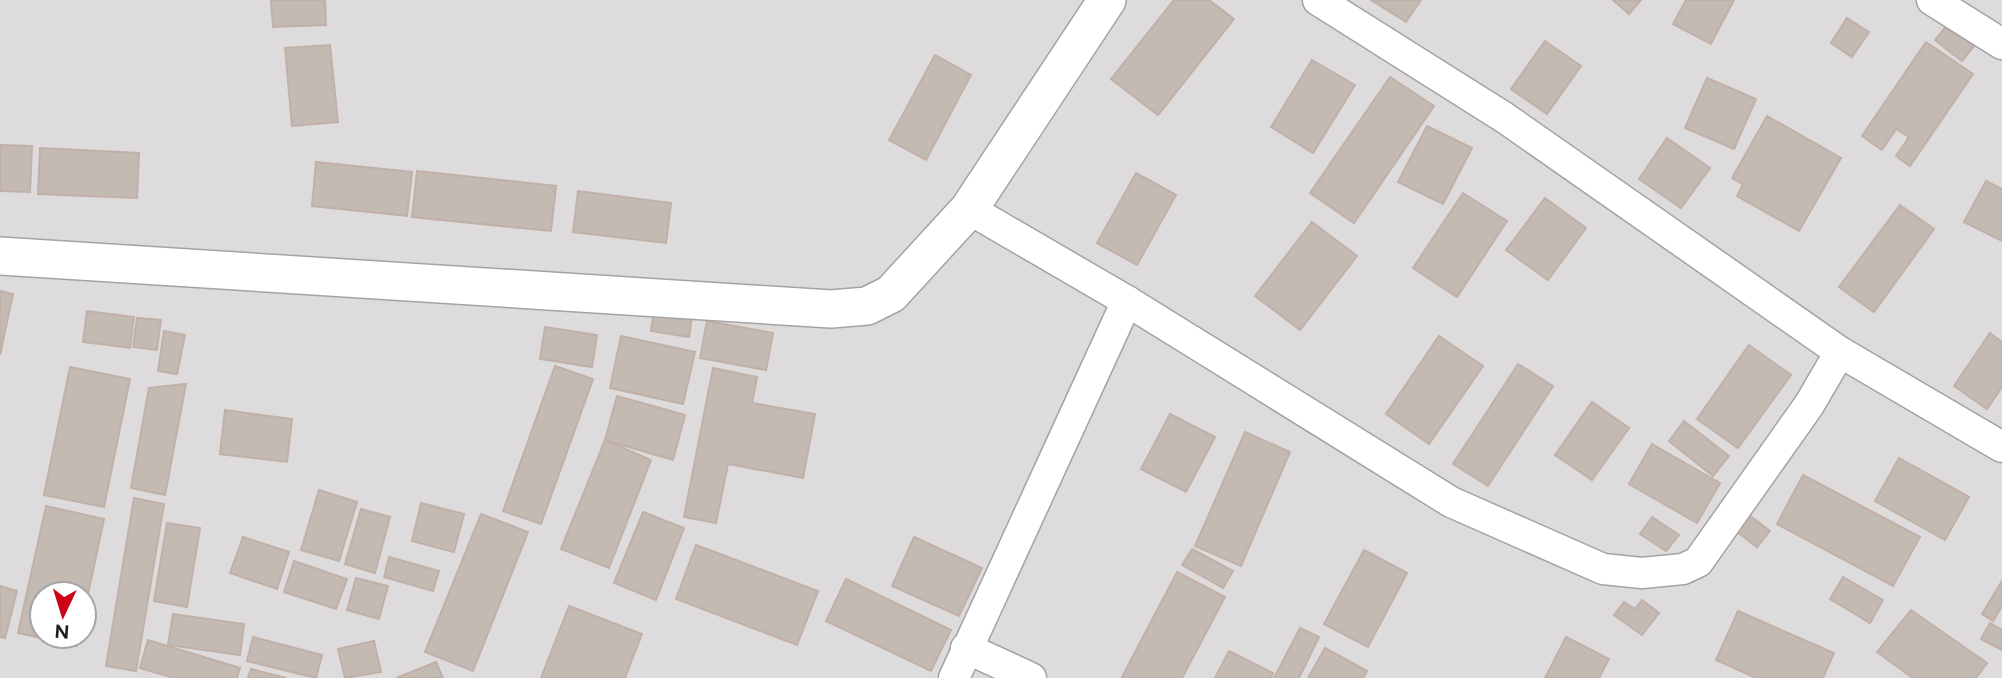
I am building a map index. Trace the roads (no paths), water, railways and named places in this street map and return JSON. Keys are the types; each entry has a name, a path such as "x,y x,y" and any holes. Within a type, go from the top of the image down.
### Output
{"street":[{"path":"0,256 831,309 867,306 891,294 969,209 1107,0"},
{"path":"1318,0 1505,118 1840,352 2002,447"},
{"path":"1932,0 2002,44"},
{"path":"969,209 1127,301 1451,502 1603,569 1642,573 1683,569 1698,562 1809,405 1840,352"},
{"path":"954,678 1127,301"},
{"path":"966,648 1031,678"}]}
